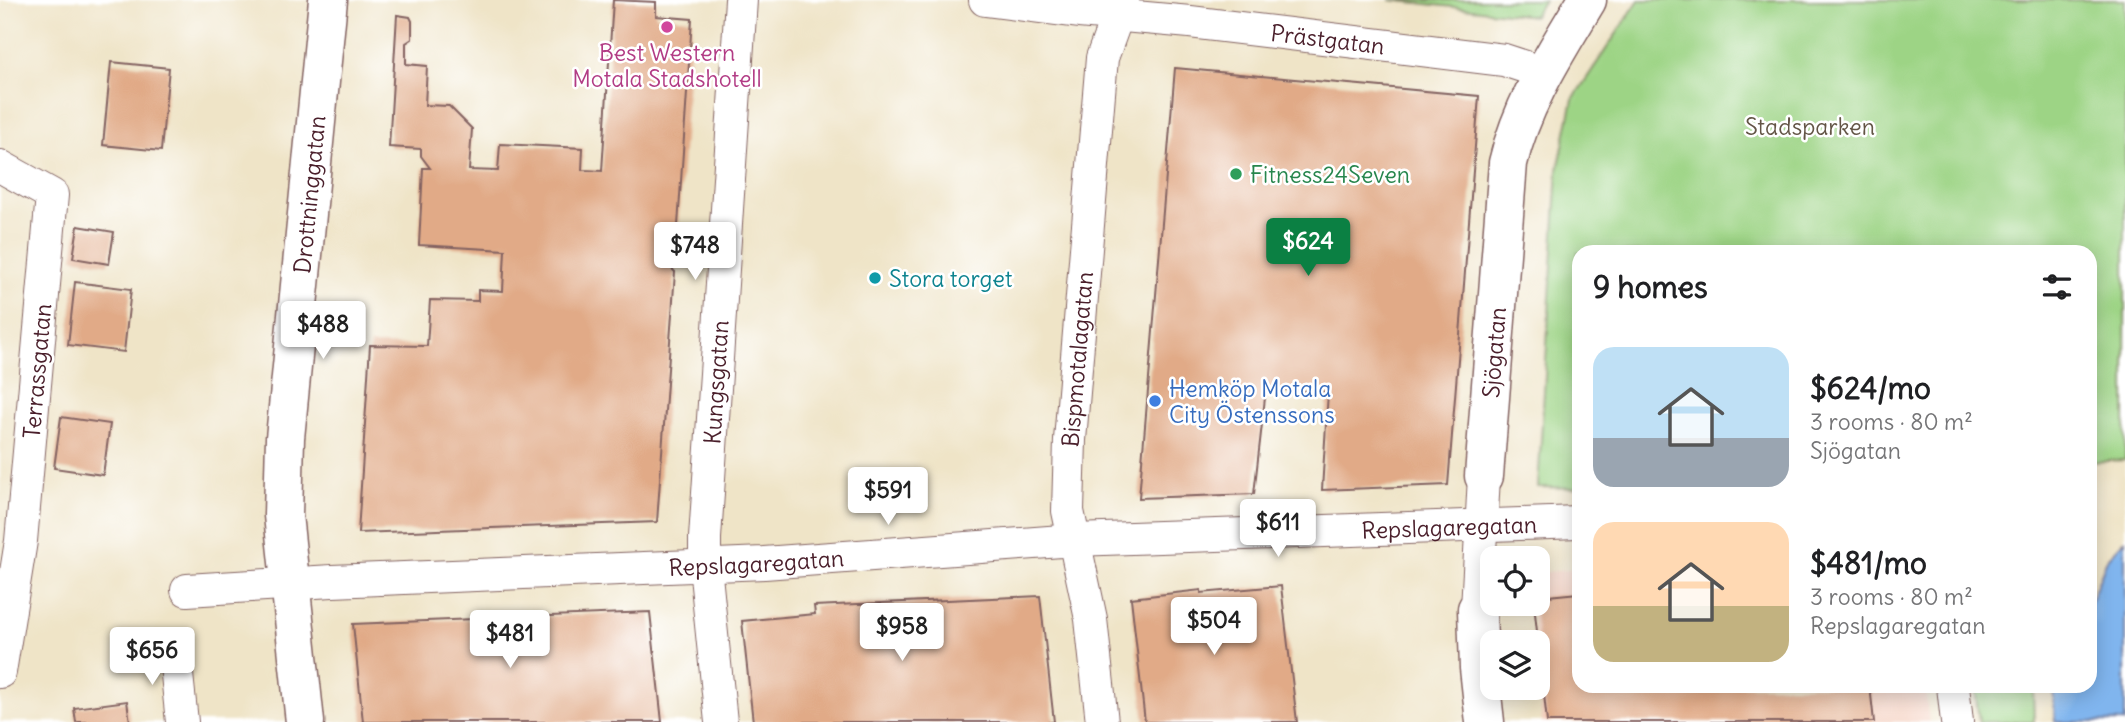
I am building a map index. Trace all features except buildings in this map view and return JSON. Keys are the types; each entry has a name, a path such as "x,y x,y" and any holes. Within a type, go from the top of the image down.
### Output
{"main road":[{"name":"Drottninggatan","path":"304,722 283,515 285,438 328,0"},
{"name":"Sjögatan","path":"1484,476 1508,163 1525,107 1587,0"},
{"name":"Sjögatan","path":"1477,609 1479,668 1485,722"}],"street":[{"name":"Kungsgatan","path":"721,722 705,566 740,0"},
{"name":"Prästgatan","path":"985,0 1023,6 1120,8 1190,22 1504,60 1544,73"},
{"name":"Bispmotalagatan","path":"1102,722 1091,619 1068,511 1070,440 1102,58 1120,8"},
{"name":"Terrassgatan","path":"0,166 52,195 21,541 0,672"},
{"name":"Sjögatan","path":"1477,609 1484,476"},
{"name":"Repslagaregatan","path":"187,590 705,566 1074,540 1572,522"},
{"path":"174,646 182,722"},
{"path":"1954,693 1957,722"}],"shaded area":[{"path":"1572,570 1572,693 1926,693 1929,722 1542,722 1540,700 1550,700 1550,630 1534,630 1532,616 1550,616 1550,572"}],"green space":[{"path":"1390,0 1544,0 1534,16"},
{"name":"Stadsparken","path":"1639,0 2125,0 2125,460 2097,462 2097,245 1572,245 1572,488 1538,487 1558,170 1573,99"},
{"path":"1976,693 2033,693 2034,722 1979,722"}],"water":[{"path":"2125,540 2125,722 2055,722 2053,693 2097,693 2097,585 2107,559"}],"place":[{"name":"Best Western Motala Stadshotell","path":"667,27"},
{"name":"Fitness24Seven","path":"1236,174"},
{"name":"Stora torget","path":"875,278"},
{"name":"Hemköp Motala City Östenssons","path":"1155,401"}]}
